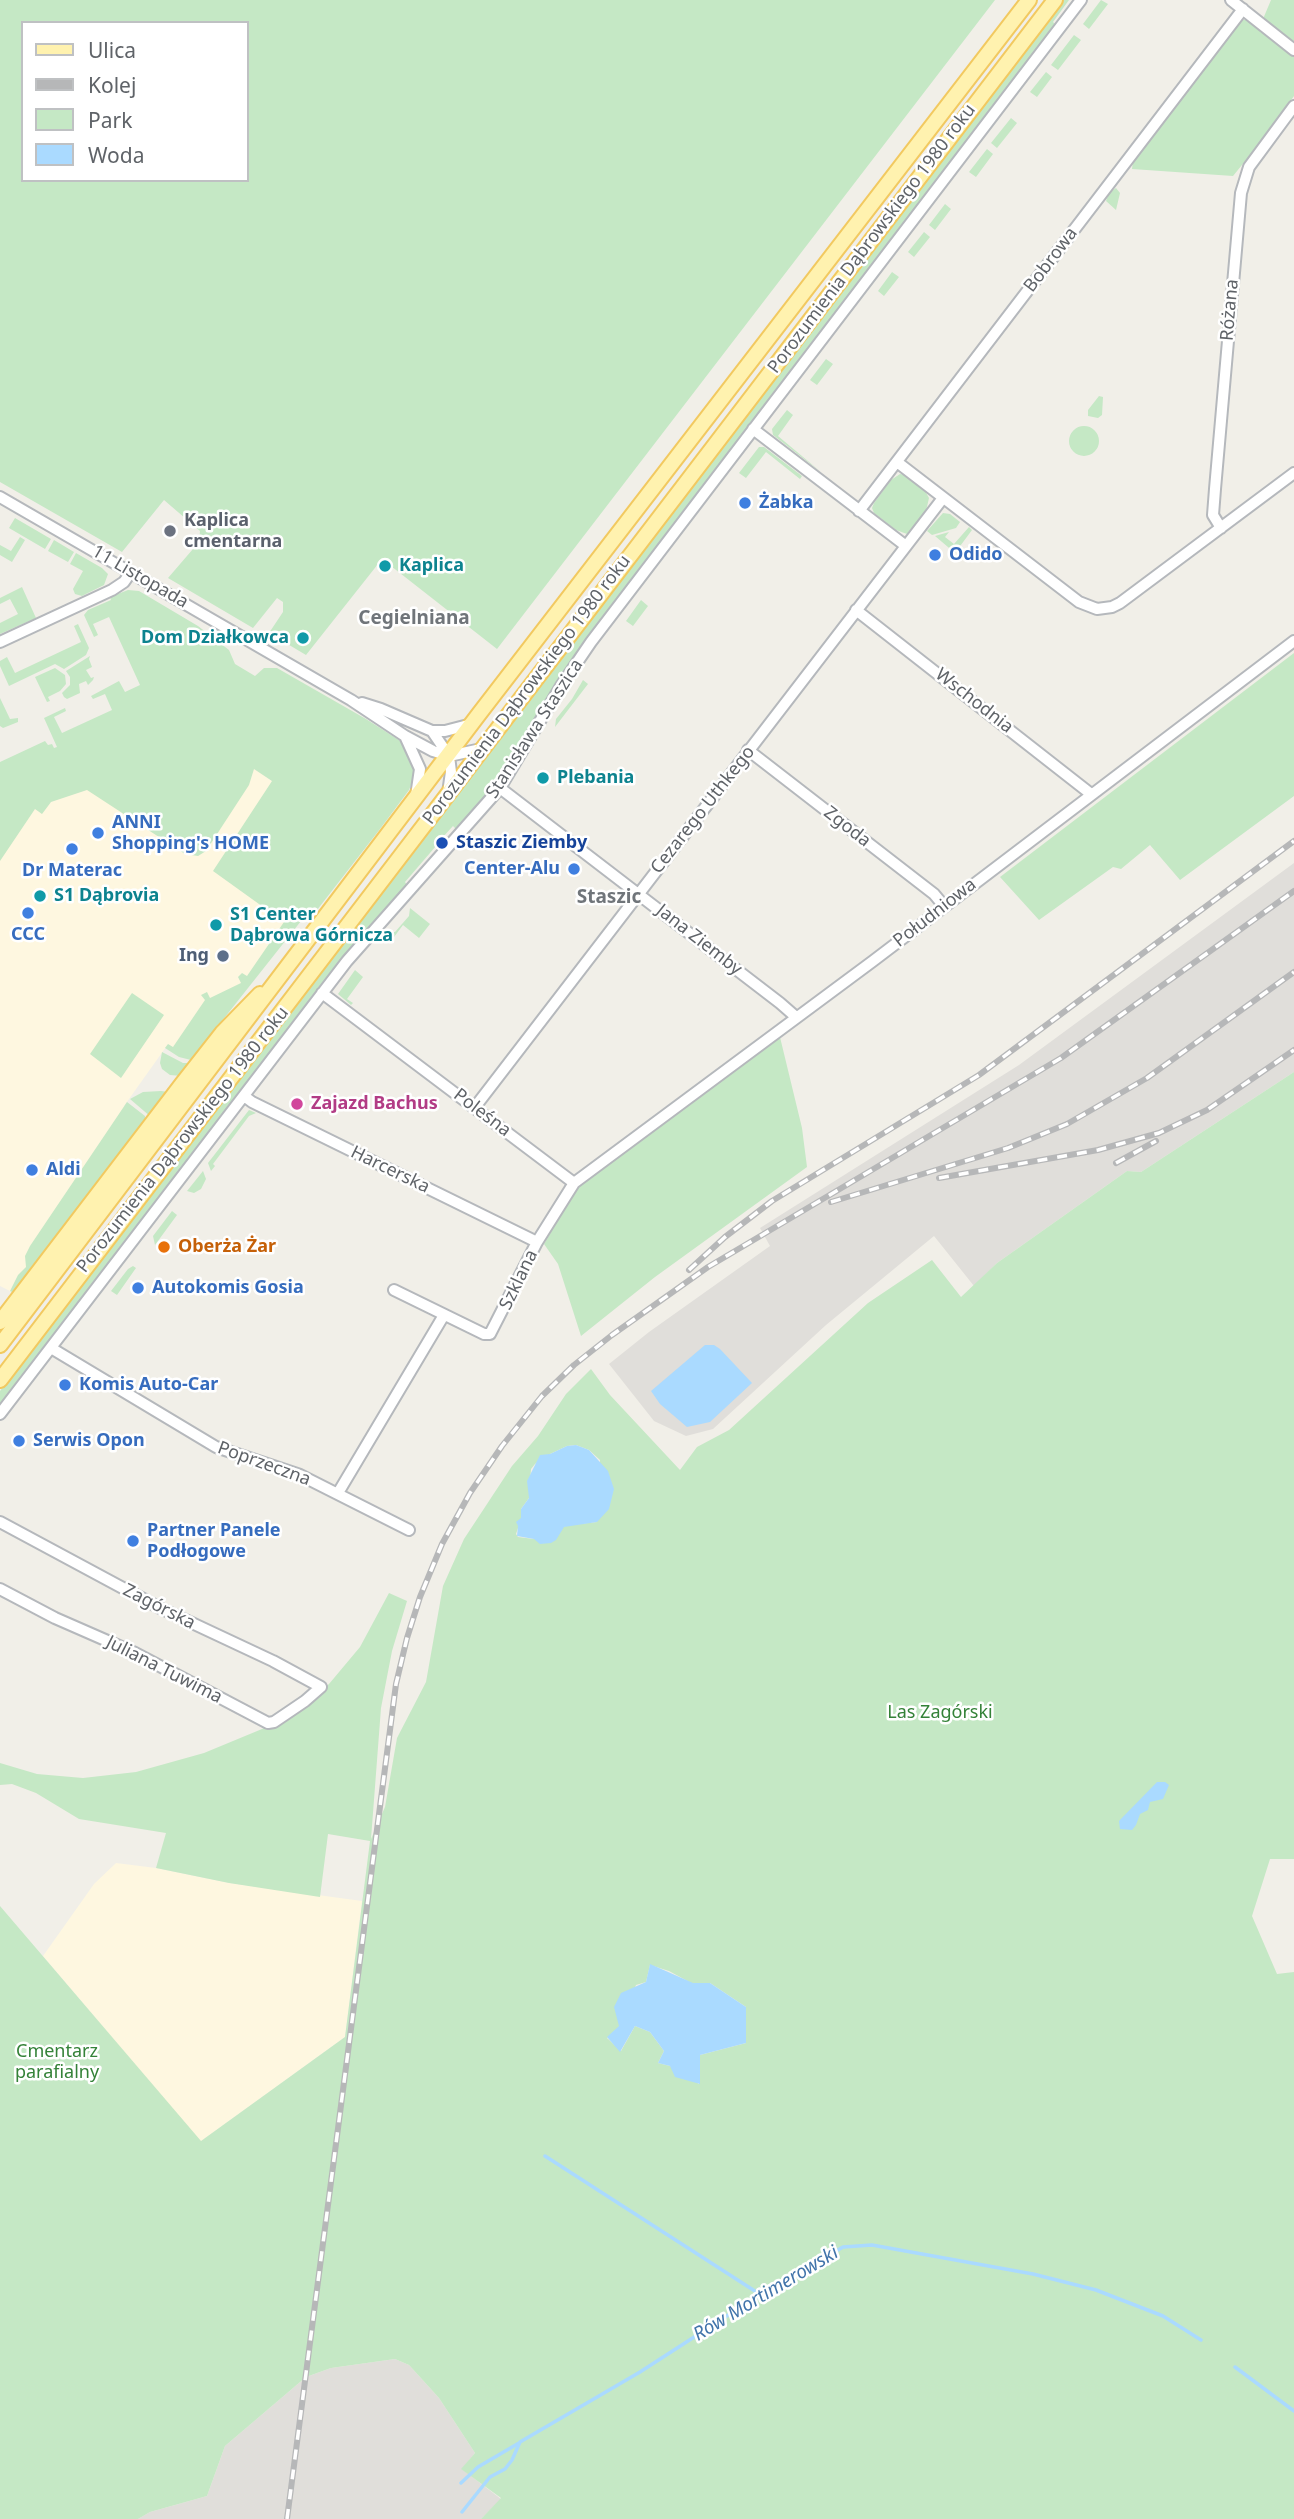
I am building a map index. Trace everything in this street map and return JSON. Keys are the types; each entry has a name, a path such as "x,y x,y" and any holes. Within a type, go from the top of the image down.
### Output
{"main road":[{"name":"Porozumienia Dąbrowskiego 1980 roku","path":"0,1345 472,724 1029,0"},
{"name":"Porozumienia Dąbrowskiego 1980 roku","path":"0,1380 1055,0"},
{"path":"0,1322 222,1033 291,964"}],"street":[{"name":"Stanisława Staszica","path":"0,1414 322,993 378,924 500,788 579,659 1081,0"},
{"path":"1231,0 1294,50"},
{"name":"Bobrowa","path":"859,510 1243,9"},
{"name":"Różana","path":"1221,528 1213,515 1242,186 1249,167 1294,106"},
{"path":"753,429 906,546"},
{"path":"897,462 1079,602 1097,609 1120,603 1294,473"},
{"name":"11 Listopada","path":"0,497 351,700 405,736 449,756"},
{"name":"Cezarego Uthkego","path":"475,1107 943,498"},
{"path":"0,642 112,590 124,582 131,572"},
{"name":"Wschodnia","path":"856,610 1091,794"},
{"name":"Południowa","path":"574,1183 1294,641"},
{"name":"11 Listopada","path":"351,700 381,709 432,731"},
{"path":"432,731 445,731 472,724"},
{"path":"432,731 449,756 451,772 448,794"},
{"path":"405,736 420,769 416,801"},
{"path":"449,756 481,749"},
{"name":"Zgoda","path":"748,751 934,894 944,906"},
{"name":"Jana Ziemby","path":"500,788 796,1017"},
{"name":"Poleśna","path":"322,993 574,1183"},
{"name":"Harcerska","path":"244,1096 537,1242"},
{"name":"Szklana","path":"394,1290 484,1334 491,1334 537,1242 574,1183"},
{"path":"338,1493 444,1315"},
{"name":"Poprzeczna","path":"51,1348 216,1447 288,1470 409,1530"},
{"name":"Zagórska","path":"0,1522 160,1608 310,1678 321,1687"},
{"name":"Juliana Tuwima","path":"0,1590 55,1618 135,1653 268,1723 274,1722 321,1687"}],"shaded area":[{"name":"S1 Dąbrovia","path":"253,767 280,787 291,921 198,1041 175,1051 166,1047 124,1106 126,1138 14,1293 0,1286 0,817 76,781"},
{"path":"1294,863 1294,1072 1141,1172 1127,1171 997,1263 974,1286 934,1236 826,1325 713,1429 686,1436 654,1421 609,1364 649,1332 770,1246 760,1228 1019,1065"},
{"path":"116,1863 229,1883 362,1901 345,2037 200,2142 43,1956 94,1884"},
{"path":"395,2359 409,2365 439,2398 475,2453 462,2469 501,2499 481,2519 138,2519 150,2512 207,2496 225,2446 306,2377 331,2368"}],"green space":[{"path":"0,0 995,0 497,649 382,559 306,655 269,633 283,612 283,602 277,598 253,628 168,578 199,542 200,531 164,500 122,552 0,482"},
{"path":"1064,0 1069,0 1053,22 1056,25 567,666 488,793 456,829 453,826 440,837 436,846 405,882 407,885 334,969 0,1405 0,1391"},
{"path":"1101,0 1108,4 1089,29 1083,24"},
{"path":"1271,0 1294,0 1294,44 1263,19"},
{"path":"1239,20 1246,20 1294,56 1294,96 1264,138 1233,176 1132,169 1133,161"},
{"path":"1074,35 1081,40 1058,70 1051,65"},
{"path":"1046,72 1052,77 1037,97 1030,92"},
{"path":"1011,118 1017,123 997,148 991,143"},
{"path":"987,149 993,154 976,177 969,172"},
{"path":"1116,188 1120,193 1116,210 1106,201 1109,193"},
{"path":"945,204 951,209 935,230 929,225"},
{"path":"924,232 930,237 914,257 908,252"},
{"path":"892,272 899,277 884,296 878,291"},
{"path":"826,359 833,364 817,385 810,380"},
{"path":"1099,396 1103,397 1102,415 1098,418 1088,416 1088,410"},
{"path":"787,410 793,415 778,436 821,472 773,435 772,429"},
{"path":"1084,426 1095,430 1099,441 1095,452 1084,456 1073,452 1069,441 1073,430"},
{"path":"759,447 764,447 802,476 800,479 766,452 746,478 739,473"},
{"path":"900,474 907,475 924,489 929,498 926,511 907,534 896,530 874,513 872,508 891,480"},
{"path":"943,513 950,514 960,522 956,528 932,535 927,531"},
{"path":"15,518 51,539 45,549 9,528"},
{"path":"969,527 972,530 955,553 935,536 949,532 945,537 954,544"},
{"path":"20,537 25,540 12,562 0,555 0,545 11,551"},
{"path":"54,540 74,552 68,562 48,551"},
{"path":"76,553 108,574 104,585 82,596 75,594 73,589 83,571 70,564"},
{"path":"22,587 36,618 0,634 0,623 18,614 10,599 0,604 0,598"},
{"path":"128,590 139,591 198,626 229,650 235,664 255,676 264,668 277,668 366,719 402,742 415,768 409,790 380,829 317,910 305,916 191,1060 179,1057 165,1048 168,1044 173,1047 205,1000 201,995 207,992 210,998 241,983 238,977 242,973 247,976 284,922 213,871 272,781 254,769 249,785 206,851 198,856 185,854 87,790 51,802 42,814 35,809 0,861 0,762 45,741 54,748 57,747 44,718 65,708 66,711 54,717 62,733 112,710 105,694 93,699 91,696 119,681 125,692 140,685 109,617 93,624 98,635 94,637 84,615 88,610 111,600 110,597"},
{"path":"641,600 648,606 633,626 626,621"},
{"path":"78,624 89,648 86,655 64,669 55,664 9,686 0,661 7,657 15,673 81,642 74,626"},
{"path":"1294,653 1294,796 1180,880 1150,845 1121,869 1113,867 1039,920 1000,877"},
{"path":"90,656 92,667 86,670 91,678 94,677 93,680 88,685 86,681 79,684 80,693 67,699 62,693 70,685 70,677 66,671"},
{"path":"55,668 65,675 66,684 60,691 48,697 50,701 47,702 35,677"},
{"path":"583,680 588,684 555,727 556,719"},
{"path":"0,698 10,719 18,718 18,722 3,728 0,726"},
{"path":"410,908 430,924 419,938 403,925 394,937 388,932 395,932 409,916"},
{"path":"355,970 363,977 347,999 353,1003 351,1005 338,994"},
{"path":"132,993 164,1015 121,1078 90,1054"},
{"path":"779,1033 802,1128 807,1167 655,1277 581,1336 558,1264 544,1244 577,1187"},
{"path":"162,1052 183,1063 192,1063 182,1076 170,1075 162,1069"},
{"name":"Las Zagórski","path":"1294,1072 1294,1859 1270,1859 1252,1916 1277,1974 1294,1972 1294,2519 481,2519 501,2498 461,2469 475,2453 439,2398 409,2365 395,2359 331,2368 306,2377 225,2446 207,2496 150,2512 138,2519 0,2519 0,1906 201,2141 345,2037 370,1841 328,1834 320,1897 156,1868 166,1833 79,1819 36,1793 12,1784 0,1785 0,1763 37,1774 83,1778 136,1772 204,1753 262,1729 302,1708 329,1684 360,1647 389,1593 407,1601 392,1651 381,1708 371,1839 385,1807 397,1738 426,1682 443,1586 464,1539 512,1466 538,1436 566,1394 591,1369 610,1395 680,1470 697,1447 729,1430 868,1303 932,1260 961,1297 997,1263 1127,1171 1141,1172","holes":["576,1445 589,1450 600,1460 597,1522 568,1525 534,1539 518,1537 516,1534 523,1513 521,1509 529,1498 531,1469 550,1454","650,1965 669,1971 693,1984 710,1983 746,2007 746,2043 700,2055 699,2084 670,2066 658,2063 664,2051 650,2032 635,2026 621,2051 607,2038 620,2026 636,1985 646,1982"]},
{"path":"143,1092 169,1092 151,1117 130,1099"},
{"path":"127,1102 145,1116 145,1120 14,1293 10,1291 18,1275 26,1267 25,1256 30,1246"},
{"path":"249,1110 256,1113 249,1116 213,1164 215,1166 211,1171 208,1163"},
{"path":"203,1171 206,1179 201,1189 194,1193 187,1191"},
{"path":"172,1211 177,1215 155,1245 153,1236"},
{"path":"133,1266 136,1268 117,1295 111,1291 128,1269"}],"water":[{"path":"705,1345 714,1345 720,1349 752,1383 710,1422 687,1427 660,1404 651,1391"},
{"path":"576,1445 589,1450 608,1471 614,1489 609,1509 597,1522 564,1527 551,1543 540,1544 534,1539 517,1536 516,1522 521,1518 521,1509 529,1498 527,1481 540,1455"},
{"path":"1157,1782 1169,1785 1163,1799 1150,1802 1148,1810 1140,1814 1132,1830 1120,1829 1119,1821"},
{"path":"650,1964 693,1983 710,1983 746,2007 746,2043 700,2055 700,2084 675,2077 670,2066 658,2063 664,2051 650,2032 635,2026 620,2052 607,2037 619,2026 614,2007 621,1993 646,1982"}],"waterway":[{"path":"545,2156 761,2295"},
{"name":"Rów Mortimerowski","path":"462,2512 490,2477 505,2469 520,2442 843,2247 872,2245 1033,2274 1096,2290 1163,2316 1201,2340"},
{"name":"Rów Mortimerowski","path":"1235,2367 1294,2411"},
{"path":"461,2483 478,2467 519,2443"}],"railway":[{"path":"689,1270 725,1237 772,1201 979,1075 1294,841"},
{"path":"287,2519 396,1684 420,1597 442,1544 470,1493 502,1446 542,1396 574,1365 612,1335 708,1267 1061,1058 1294,891"},
{"path":"831,1202 1008,1148 1067,1124 1147,1078 1294,972"},
{"path":"939,1178 1098,1150 1159,1133 1207,1110 1294,1050"},
{"path":"1116,1163 1156,1141"}],"place":[{"name":"Żabka","path":"745,503"},
{"name":"Kaplica cmentarna","path":"170,531"},
{"name":"Odido","path":"935,555"},
{"name":"Kaplica","path":"385,566"},
{"name":"Dom Działkowca","path":"303,638"},
{"name":"Plebania","path":"543,778"},
{"name":"ANNI Shopping's HOME","path":"98,833"},
{"name":"Staszic Ziemby","path":"442,843"},
{"name":"Dr Materac","path":"72,849"},
{"name":"Center-Alu","path":"574,869"},
{"name":"S1 Dąbrovia","path":"40,896"},
{"name":"CCC","path":"28,913"},
{"name":"S1 Center Dąbrowa Górnicza","path":"216,925"},
{"name":"Ing","path":"223,956"},
{"name":"Zajazd Bachus","path":"297,1104"},
{"name":"Aldi","path":"32,1170"},
{"name":"Oberża Żar","path":"164,1247"},
{"name":"Autokomis Gosia","path":"138,1288"},
{"name":"Komis Auto-Car","path":"65,1385"},
{"name":"Serwis Opon","path":"19,1441"},
{"name":"Partner Panele Podłogowe","path":"133,1541"}],"district":[{"name":"Cegielniana","path":"414,619"},
{"name":"Staszic","path":"609,898"}],"park label":[{"name":"Cmentarz parafialny","path":"57,2062"}]}
